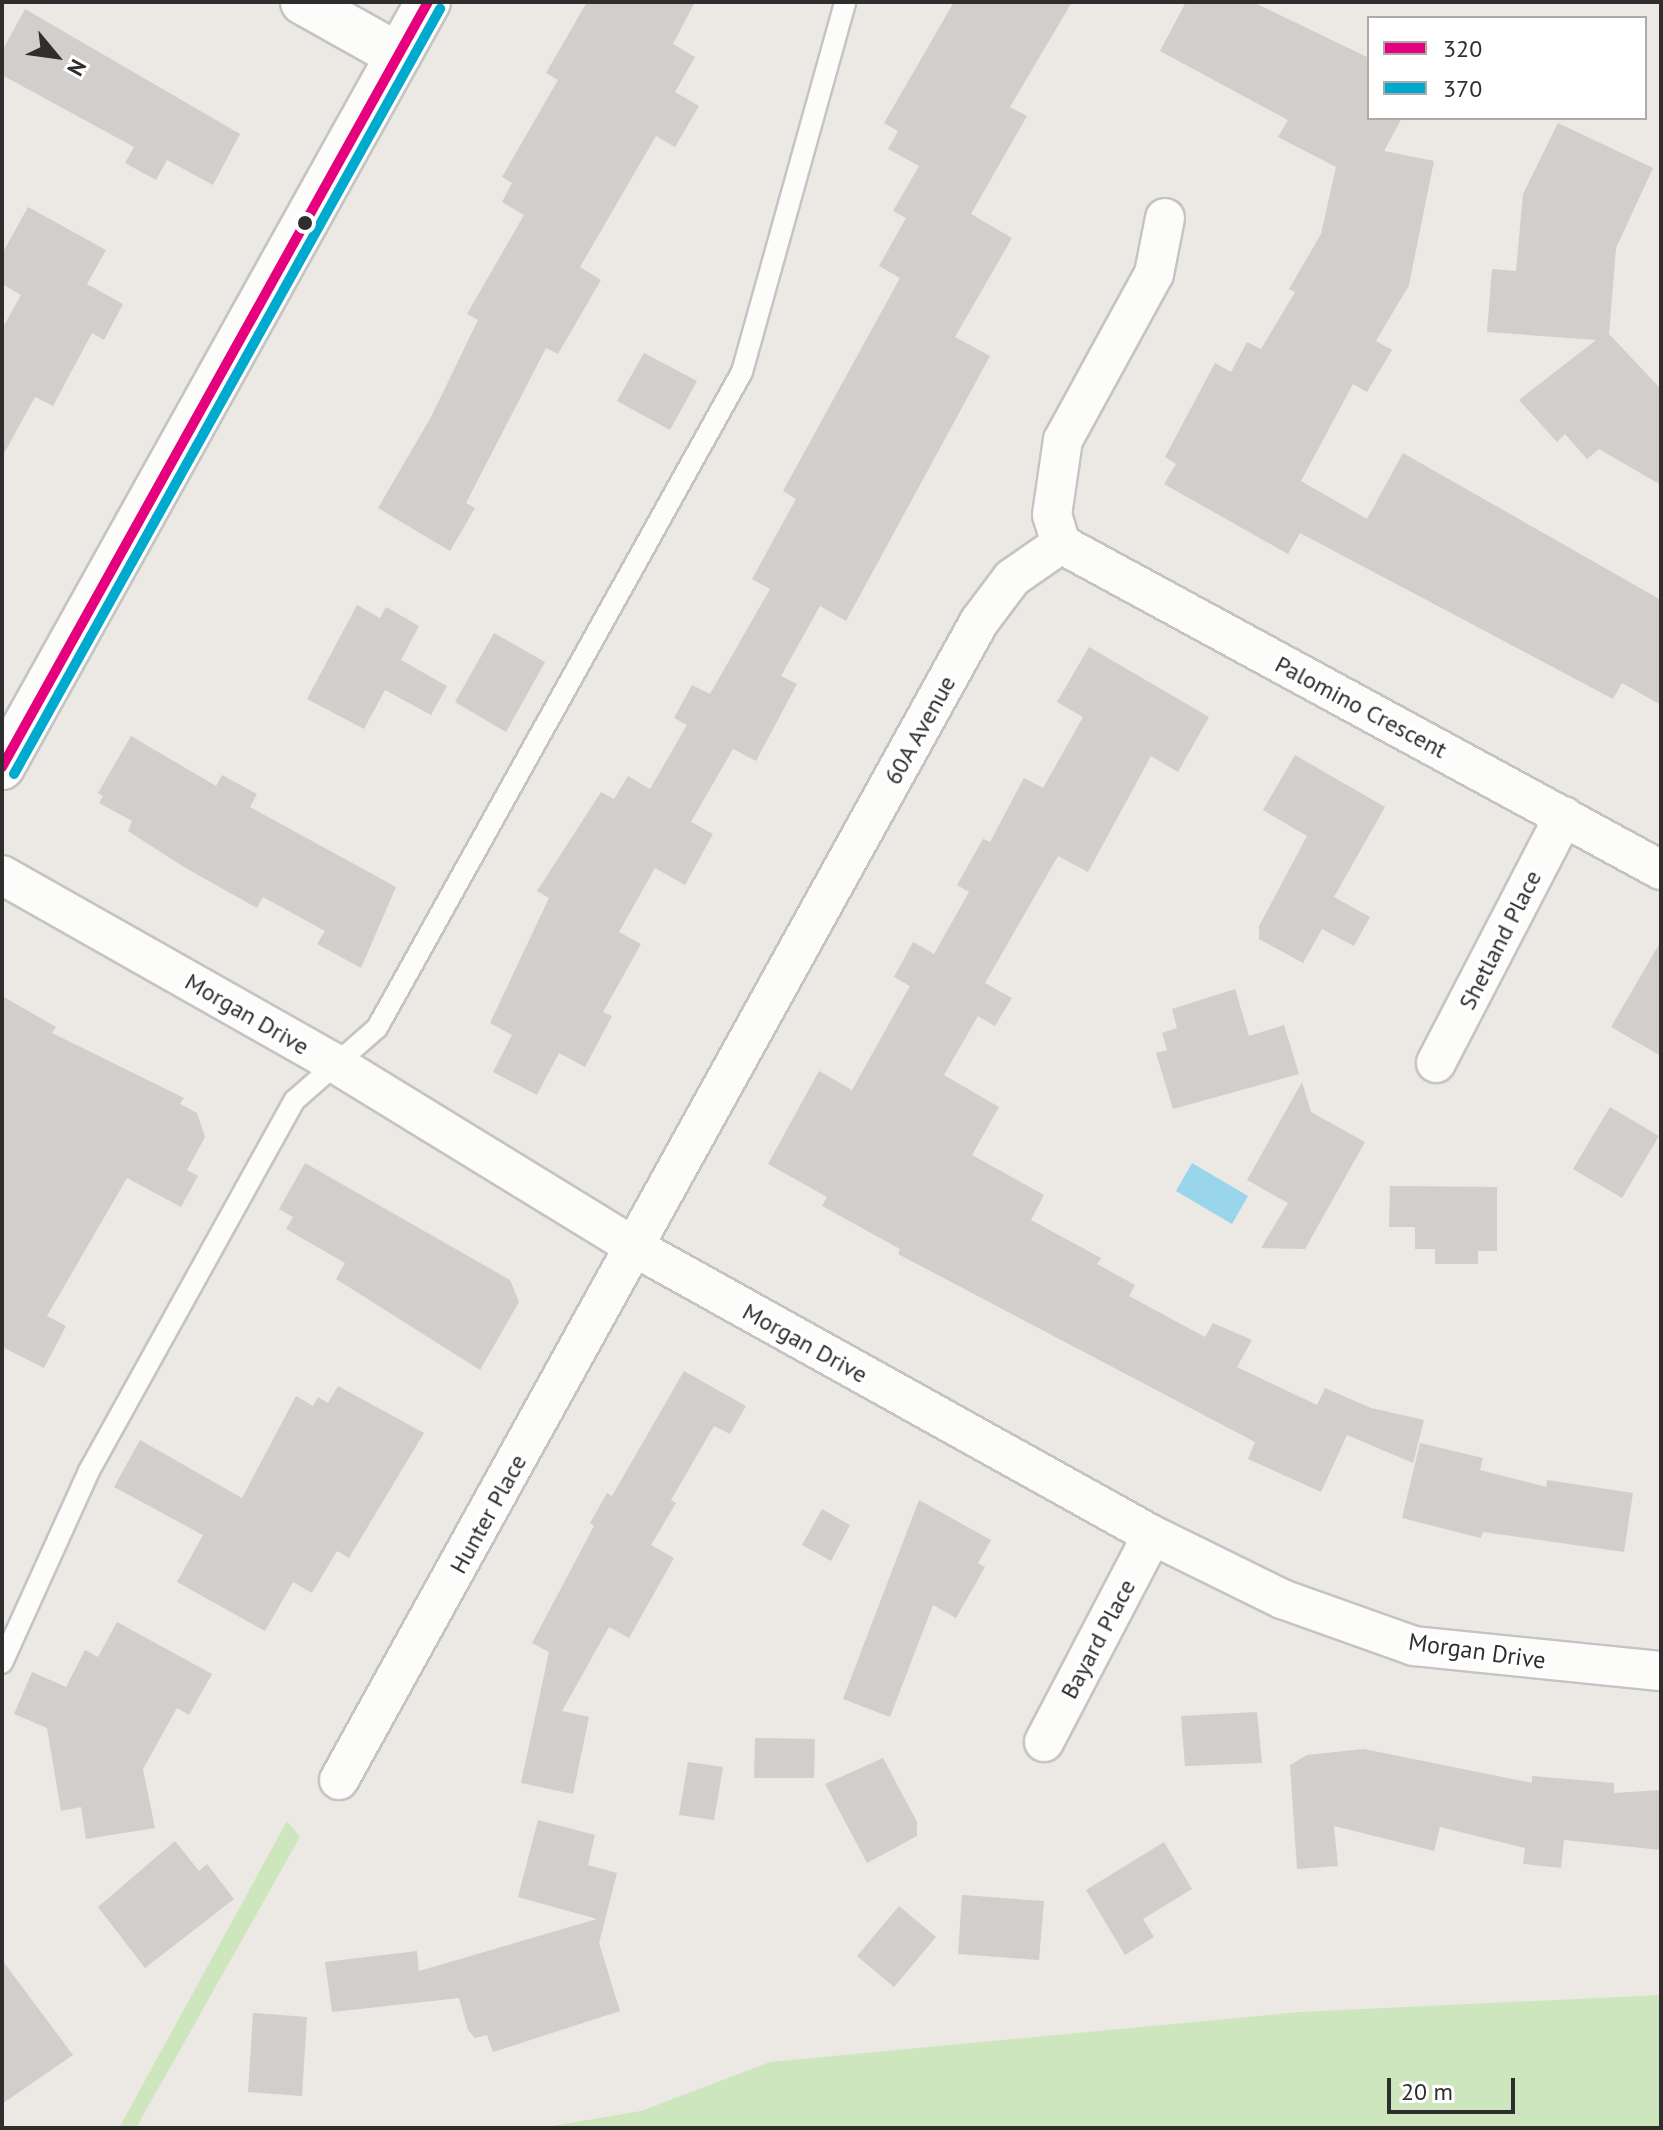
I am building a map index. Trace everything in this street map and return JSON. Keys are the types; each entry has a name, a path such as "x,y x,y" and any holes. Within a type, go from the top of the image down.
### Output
{"main road":[{"path":"303,2 398,55"},
{"path":"2,767 428,2"}],"street":[{"path":"1061,544 1052,515 1063,440 1154,274 1165,218"},
{"name":"Palomino Crescent","path":"1061,544 1661,870"},
{"name":"60A Avenue","path":"636,1248 979,622 1021,570 1061,544"},
{"name":"Shetland Place","path":"1436,1063 1564,816"},
{"name":"Morgan Drive","path":"2,875 336,1064 636,1248 1152,1535 1282,1599 1414,1646 1661,1671"},
{"name":"Hunter Place","path":"339,1780 636,1248"},
{"name":"Bayard Place","path":"1044,1742 1152,1535"}],"lane":[{"path":"2,1663 89,1471 295,1100 377,1028 742,372 845,2"}],"green space":[{"path":"287,1821 300,1837 136,2128 119,2128"},
{"path":"1661,1995 1661,2128 540,2128 641,2111 770,2062 1300,2012"}],"water":[{"path":"1192,1163 1248,1196 1232,1224 1176,1191"}],"building":[{"path":"587,2 695,2 673,44 695,57 675,92 699,106 675,147 656,136 580,267 601,280 558,354 546,348 466,503 475,508 450,551 378,508 431,417 478,320 467,314 524,215 502,202 512,183 502,177 558,80 546,73"},
{"path":"954,2 1072,2 1010,107 1027,116 971,214 1012,238 955,337 990,356 846,621 820,606 781,676 797,684 756,761 733,749 691,822 713,834 685,885 655,868 619,932 641,944 603,1012 612,1016 585,1067 559,1053 537,1095 493,1072 512,1035 490,1023 549,898 537,891 601,792 614,799 628,776 650,789 687,725 674,718 692,685 710,694 770,589 752,579 796,499 783,491 900,278 879,266 906,218 893,211 919,166 888,149 898,131 884,123"},
{"path":"1186,2 1253,2 1367,57 1367,120 1401,120 1384,151 1434,161 1409,285 1376,341 1392,350 1367,392 1353,384 1301,481 1367,519 1403,453 1661,600 1661,705 1622,683 1613,699 1300,533 1288,554 1164,484 1176,464 1165,457 1215,363 1231,372 1247,342 1261,349 1295,292 1289,289 1321,234 1336,167 1278,137 1288,120 1160,51"},
{"path":"25,9 240,134 213,185 167,160 156,180 125,163 134,147 2,75 2,51"},
{"path":"1558,123 1653,168 1616,248 1609,334 1661,389 1661,485 1599,449 1587,459 1565,434 1557,442 1519,400 1596,340 1487,332 1492,269 1516,271 1523,194"},
{"path":"28,207 106,250 87,284 123,304 104,340 92,333 53,406 35,397 2,457 2,329 21,295 2,284 2,254"},
{"path":"644,353 697,381 670,430 617,401"},
{"path":"357,605 380,618 386,607 419,626 401,660 447,686 431,715 385,690 364,729 307,699"},
{"path":"494,633 545,662 506,732 455,702"},
{"path":"1089,647 1209,717 1178,772 1151,756 1088,872 1058,856 985,983 1012,998 995,1026 978,1016 944,1075 999,1107 972,1155 1044,1195 1031,1220 1101,1258 1097,1264 1135,1285 1129,1296 1205,1337 1213,1323 1252,1340 1237,1367 1317,1405 1325,1388 1371,1408 1424,1420 1413,1463 1347,1435 1321,1492 1248,1459 1255,1442 898,1254 900,1249 822,1206 827,1197 768,1164 819,1071 852,1090 910,986 894,977 913,942 934,954 969,892 957,885 983,839 990,842 1024,778 1043,788 1083,717 1057,702"},
{"path":"131,736 216,786 222,775 257,794 250,807 396,887 361,968 317,944 325,931 263,897 257,908 184,867 128,831 132,821 99,803 103,796 98,793"},
{"path":"1295,755 1385,807 1334,897 1370,917 1354,946 1322,929 1303,963 1259,939 1259,926 1307,836 1263,810"},
{"path":"1661,941 1661,1056 1611,1027"},
{"path":"1235,989 1249,1036 1284,1025 1299,1074 1173,1109 1156,1053 1167,1050 1162,1033 1177,1028 1172,1009"},
{"path":"2,996 56,1027 52,1033 184,1098 180,1104 197,1113 205,1137 187,1170 198,1176 181,1207 127,1178 47,1316 66,1326 44,1368 2,1347"},
{"path":"1302,1082 1311,1112 1365,1142 1305,1249 1261,1248 1288,1203 1247,1180"},
{"path":"1610,1107 1659,1136 1622,1198 1573,1169"},
{"path":"305,1163 510,1280 519,1302 480,1370 336,1279 345,1263 286,1229 293,1217 279,1209"},
{"path":"1390,1186 1497,1187 1497,1251 1478,1251 1478,1264 1435,1264 1435,1249 1415,1249 1415,1227 1389,1227"},
{"path":"684,1371 746,1406 730,1434 714,1426 671,1500 676,1503 651,1545 674,1558 629,1638 609,1627 562,1711 589,1717 573,1794 521,1783 549,1652 532,1643 594,1526 590,1523 607,1493 612,1496"},
{"path":"338,1386 424,1433 349,1558 337,1551 312,1593 293,1582 265,1631 177,1582 203,1535 114,1487 140,1440 242,1498 296,1396 313,1406 318,1397 328,1403"},
{"path":"1420,1443 1483,1458 1480,1470 1546,1487 1547,1480 1633,1493 1624,1552 1483,1532 1481,1538 1402,1518"},
{"path":"919,1500 991,1540 978,1563 985,1567 956,1618 933,1605 890,1717 843,1699"},
{"path":"822,1509 850,1525 831,1561 802,1545"},
{"path":"117,1622 212,1674 189,1715 177,1708 143,1769 155,1828 86,1839 81,1807 61,1811 47,1728 14,1714 32,1672 66,1687 85,1650 98,1657"},
{"path":"1257,1712 1262,1763 1185,1766 1181,1716"},
{"path":"755,1738 815,1739 814,1778 754,1778"},
{"path":"1364,1749 1532,1783 1532,1776 1614,1783 1614,1793 1661,1790 1661,1850 1564,1840 1561,1868 1523,1864 1525,1848 1440,1827 1434,1851 1334,1826 1338,1866 1297,1869 1290,1765 1307,1755"},
{"path":"883,1758 917,1822 917,1836 867,1863 825,1784"},
{"path":"688,1762 723,1767 714,1820 679,1815"},
{"path":"538,1820 595,1835 588,1865 617,1873 599,1943 620,2011 493,2052 487,2035 475,2038 468,2030 459,1998 332,2012 325,1962 417,1951 419,1971 597,1919 518,1897"},
{"path":"175,1841 199,1871 207,1864 234,1899 145,1968 98,1907"},
{"path":"1164,1842 1192,1889 1143,1919 1154,1937 1125,1955 1086,1890"},
{"path":"962,1895 1044,1901 1039,1960 958,1954"},
{"path":"899,1906 936,1937 894,1987 857,1956"},
{"path":"2,1960 73,2055 2,2104"},
{"path":"253,2013 307,2017 302,2096 248,2092"}],"transit line":[{"name":"320","path":"2,767 428,2"},
{"name":"370","path":"14,774 440,9"}]}
